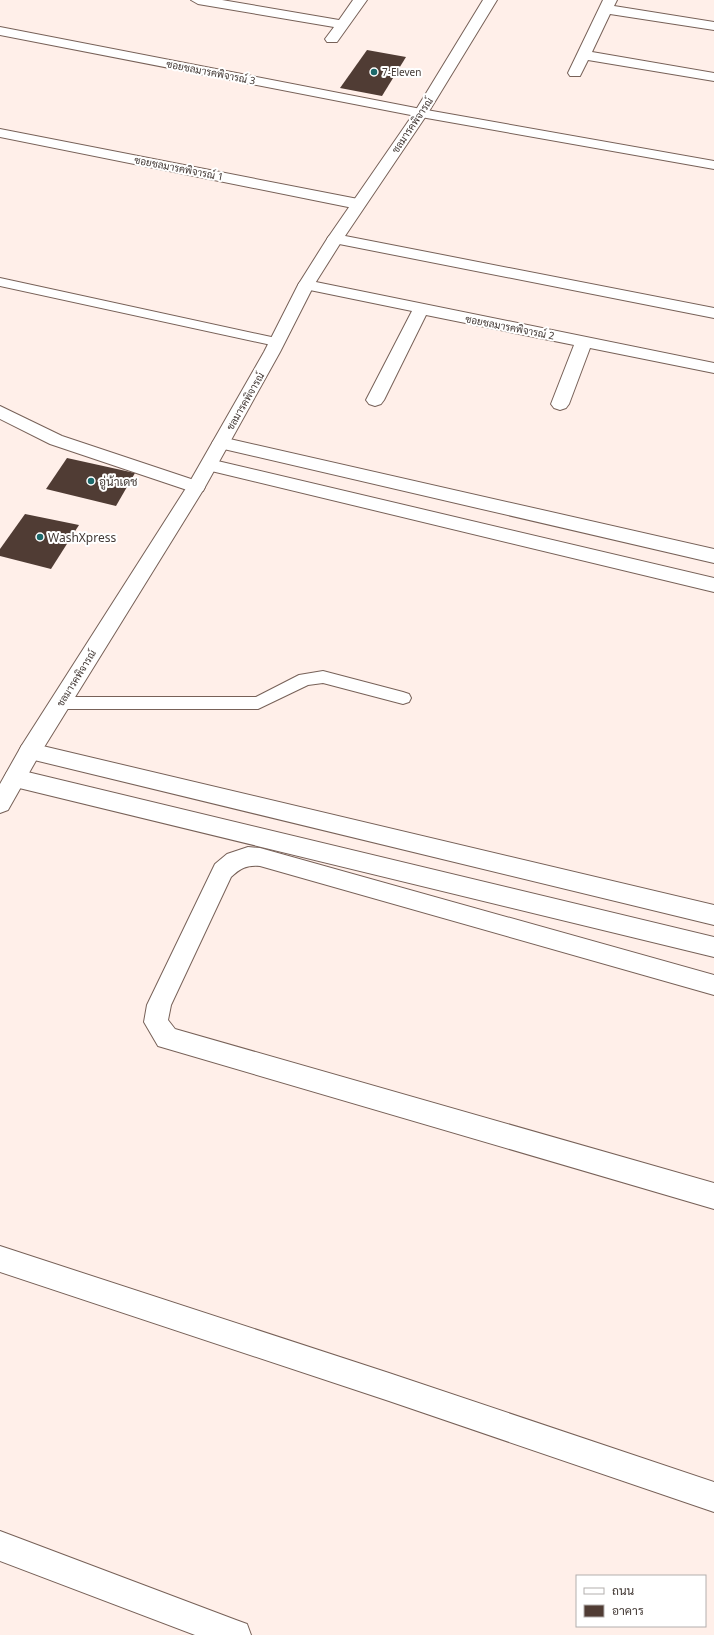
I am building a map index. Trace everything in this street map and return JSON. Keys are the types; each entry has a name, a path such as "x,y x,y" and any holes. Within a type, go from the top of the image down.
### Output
{"street":[{"path":"200,0 342,24"},
{"path":"332,39 360,0"},
{"name":"ชลมารคพิจารณ์","path":"0,804 60,703 196,487 306,285 358,204 421,113 490,0"},
{"path":"575,73 608,4 714,26"},
{"name":"ซอยชลมารคพิจารณ์ 3","path":"0,31 421,113 714,165"},
{"path":"584,55 714,77"},
{"name":"ซอยชลมารคพิจารณ์ 1","path":"0,133 358,204"},
{"path":"335,239 714,313"},
{"name":"ซอยชลมารคพิจารณ์ 2","path":"306,285 714,368"},
{"path":"375,400 421,309"},
{"path":"560,404 584,341"},
{"path":"0,412 56,440 196,487"},
{"path":"221,443 714,556"},
{"path":"209,464 714,585"},
{"path":"30,752 714,915"},
{"path":"15,778 714,947"},
{"path":"714,985 267,859 245,856 234,860 222,871 159,1005 156,1022 167,1038 714,1196"},
{"path":"0,1259 396,1389 714,1497"},
{"path":"0,1546 236,1635"}],"lane":[{"path":"0,282 276,342"},
{"path":"60,703 258,703 305,679 323,677 403,698"}],"building":[{"name":"7-Eleven","path":"367,50 406,57 382,96 340,88"},
{"name":"อู่น้าเดช","path":"67,458 135,473 116,506 46,489"},
{"name":"WashXpress","path":"25,514 79,525 51,569 0,556 0,549"}],"place":[{"name":"7-Eleven","path":"374,72"},
{"name":"อู่น้าเดช","path":"91,481"},
{"name":"WashXpress","path":"40,537"}]}
